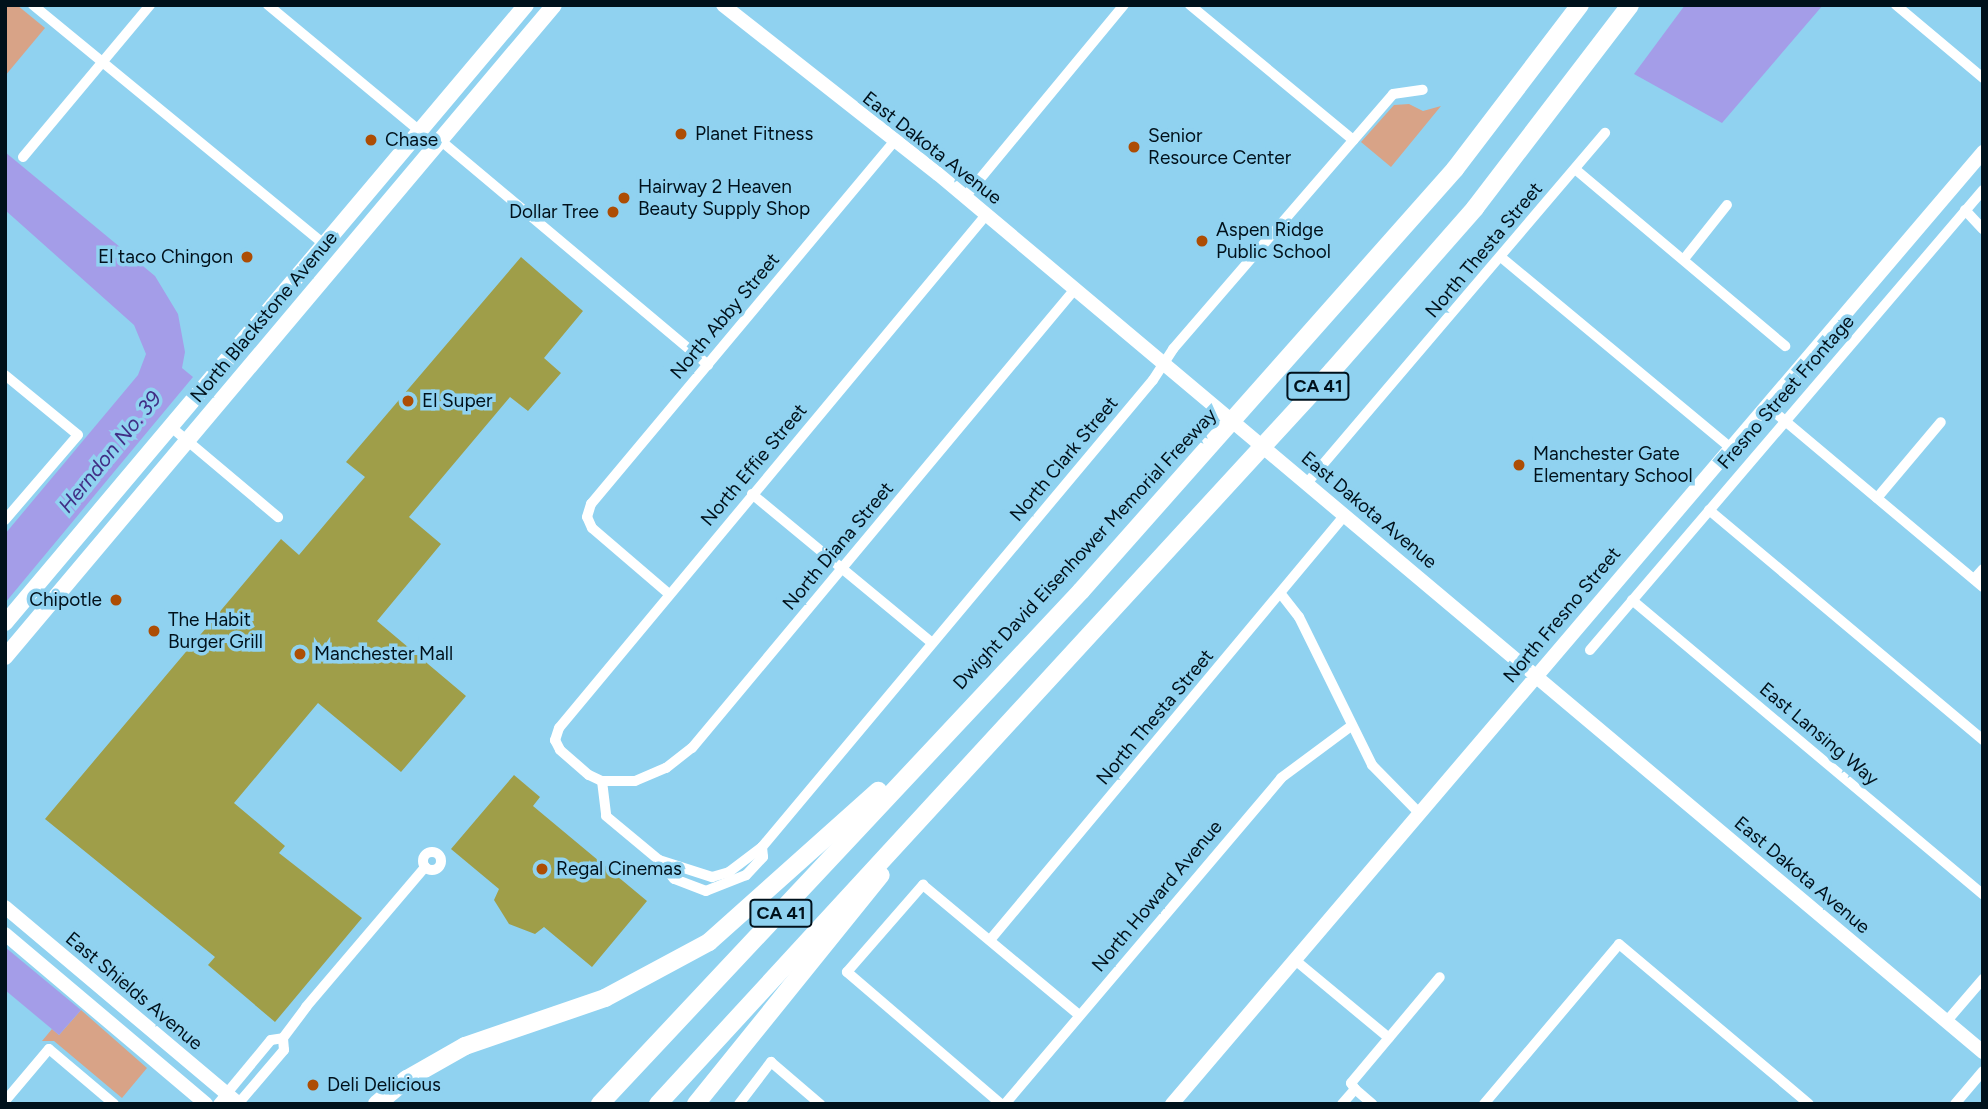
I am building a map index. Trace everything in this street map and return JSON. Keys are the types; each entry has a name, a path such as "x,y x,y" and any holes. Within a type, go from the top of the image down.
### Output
{"highway":[{"name":"Dwight David Eisenhower Memorial Freeway","path":"600,1104 958,718 1081,591 1455,169 1580,5"},
{"name":"CA 41","path":"658,1104 1234,480 1475,208 1630,5"},
{"path":"377,1104 407,1079 465,1046 605,998 709,942 958,718"},
{"path":"696,1104 985,749"}],"main road":[{"name":"North Blackstone Avenue","path":"5,623 526,5"},
{"name":"North Blackstone Avenue","path":"5,657 554,5"},
{"name":"East Dakota Avenue","path":"723,5 965,197 1983,1052"},
{"path":"440,140 437,128 470,86 470,72"},
{"path":"367,228 421,147 420,131"},
{"name":"North Fresno Street","path":"1172,1104 1983,152"},
{"path":"271,342 325,260 324,244"},
{"name":"East Shields Avenue","path":"5,907 222,1099 238,1104"},
{"name":"East Shields Avenue","path":"5,934 206,1104"}],"street":[{"path":"33,5 324,244"},
{"path":"23,157 150,5"},
{"path":"268,5 420,131"},
{"path":"965,197 1124,5"},
{"path":"1190,5 1353,140"},
{"path":"1896,5 1983,78"},
{"name":"North Clark Street","path":"659,860 703,877 722,875 762,847 1164,363 1393,94 1423,90"},
{"name":"North Thesta Street","path":"1307,484 1502,258 1605,133"},
{"path":"440,140 708,365"},
{"name":"North Abby Street","path":"669,594 592,528 587,517 591,504 895,141"},
{"path":"1575,169 1785,346"},
{"name":"Fresno Street Frontage","path":"1590,650 1983,190"},
{"path":"1684,259 1727,205"},
{"path":"1965,210 1983,229"},
{"name":"North Effie Street","path":"602,781 560,750 555,740 559,727 986,215"},
{"path":"1502,258 1730,447"},
{"name":"North Diana Street","path":"602,781 635,781 679,760 1075,289"},
{"path":"5,375 78,435 5,520"},
{"path":"1766,405 1983,587"},
{"path":"1877,498 1941,422"},
{"path":"171,427 278,517"},
{"path":"752,494 932,643"},
{"path":"1709,510 1983,740"},
{"name":"North Thesta Street","path":"990,940 1282,594 1345,515"},
{"path":"1974,579 1983,569"},
{"path":"1282,594 1299,617 1350,727 1371,765 1419,813"},
{"name":"East Lansing Way","path":"1632,600 1983,895"},
{"name":"North Howard Avenue","path":"1003,1104 1281,778 1350,727"},
{"path":"602,781 606,816 659,860"},
{"name":"North Clark Street","path":"659,860 663,870 696,890 731,884 753,868 762,847"},
{"path":"222,1099 271,1040 283,1038 425,867"},
{"path":"1003,1104 847,972 923,885 1079,1015"},
{"path":"1485,1104 1619,944 1809,1104"},
{"path":"1296,960 1389,1038"},
{"path":"1372,1104 1354,1089 1351,1083 1440,977"},
{"path":"1946,1022 1983,979"},
{"path":"238,1104 284,1050 283,1038"},
{"path":"5,1101 49,1049 114,1104"},
{"path":"740,1104 771,1062 820,1104"},
{"path":"1955,1104 1983,1071"},
{"path":"1342,1104 1354,1089"}],"shaded area":[{"path":"5,5 17,5 45,28 5,76"},
{"path":"1409,104 1423,111 1441,106 1391,167 1361,142 1394,105"},
{"path":"81,1010 147,1068 122,1098 54,1041 42,1041 52,1029 59,1035"}],"water":[{"path":"1685,5 1823,5 1722,123 1634,74"},
{"name":"Herndon No. 39","path":"5,152 155,276 178,314 185,352 182,368 193,377 5,603 5,534 138,375 146,354 134,325 5,210"},
{"path":"5,947 81,1010 59,1035 5,990"}],"building":[{"name":"Manchester Mall","path":"521,257 583,311 544,358 561,373 528,411 510,397 409,517 441,544 377,621 466,696 401,772 318,703 234,803 285,846 279,853 362,918 275,1022 208,965 215,957 45,819 281,539 299,555 365,477 346,462"},
{"name":"Regal Cinemas","path":"514,775 540,797 533,806 647,901 592,967 544,927 535,934 509,924 494,900 499,889 451,849"}],"place":[{"name":"Planet Fitness","path":"681,134"},
{"name":"Chase","path":"371,140"},
{"name":"Senior Resource Center","path":"1134,147"},
{"name":"Hairway 2 Heaven Beauty Supply Shop","path":"624,198"},
{"name":"Dollar Tree","path":"613,212"},
{"name":"Aspen Ridge Public School","path":"1202,241"},
{"name":"El taco Chingon","path":"247,257"},
{"name":"El Super","path":"408,401"},
{"name":"Manchester Gate Elementary School","path":"1519,465"},
{"name":"Chipotle","path":"116,600"},
{"name":"The Habit Burger Grill","path":"154,631"},
{"name":"Manchester Mall","path":"300,654"},
{"name":"Regal Cinemas","path":"542,869"},
{"name":"Deli Delicious","path":"313,1085"}]}
